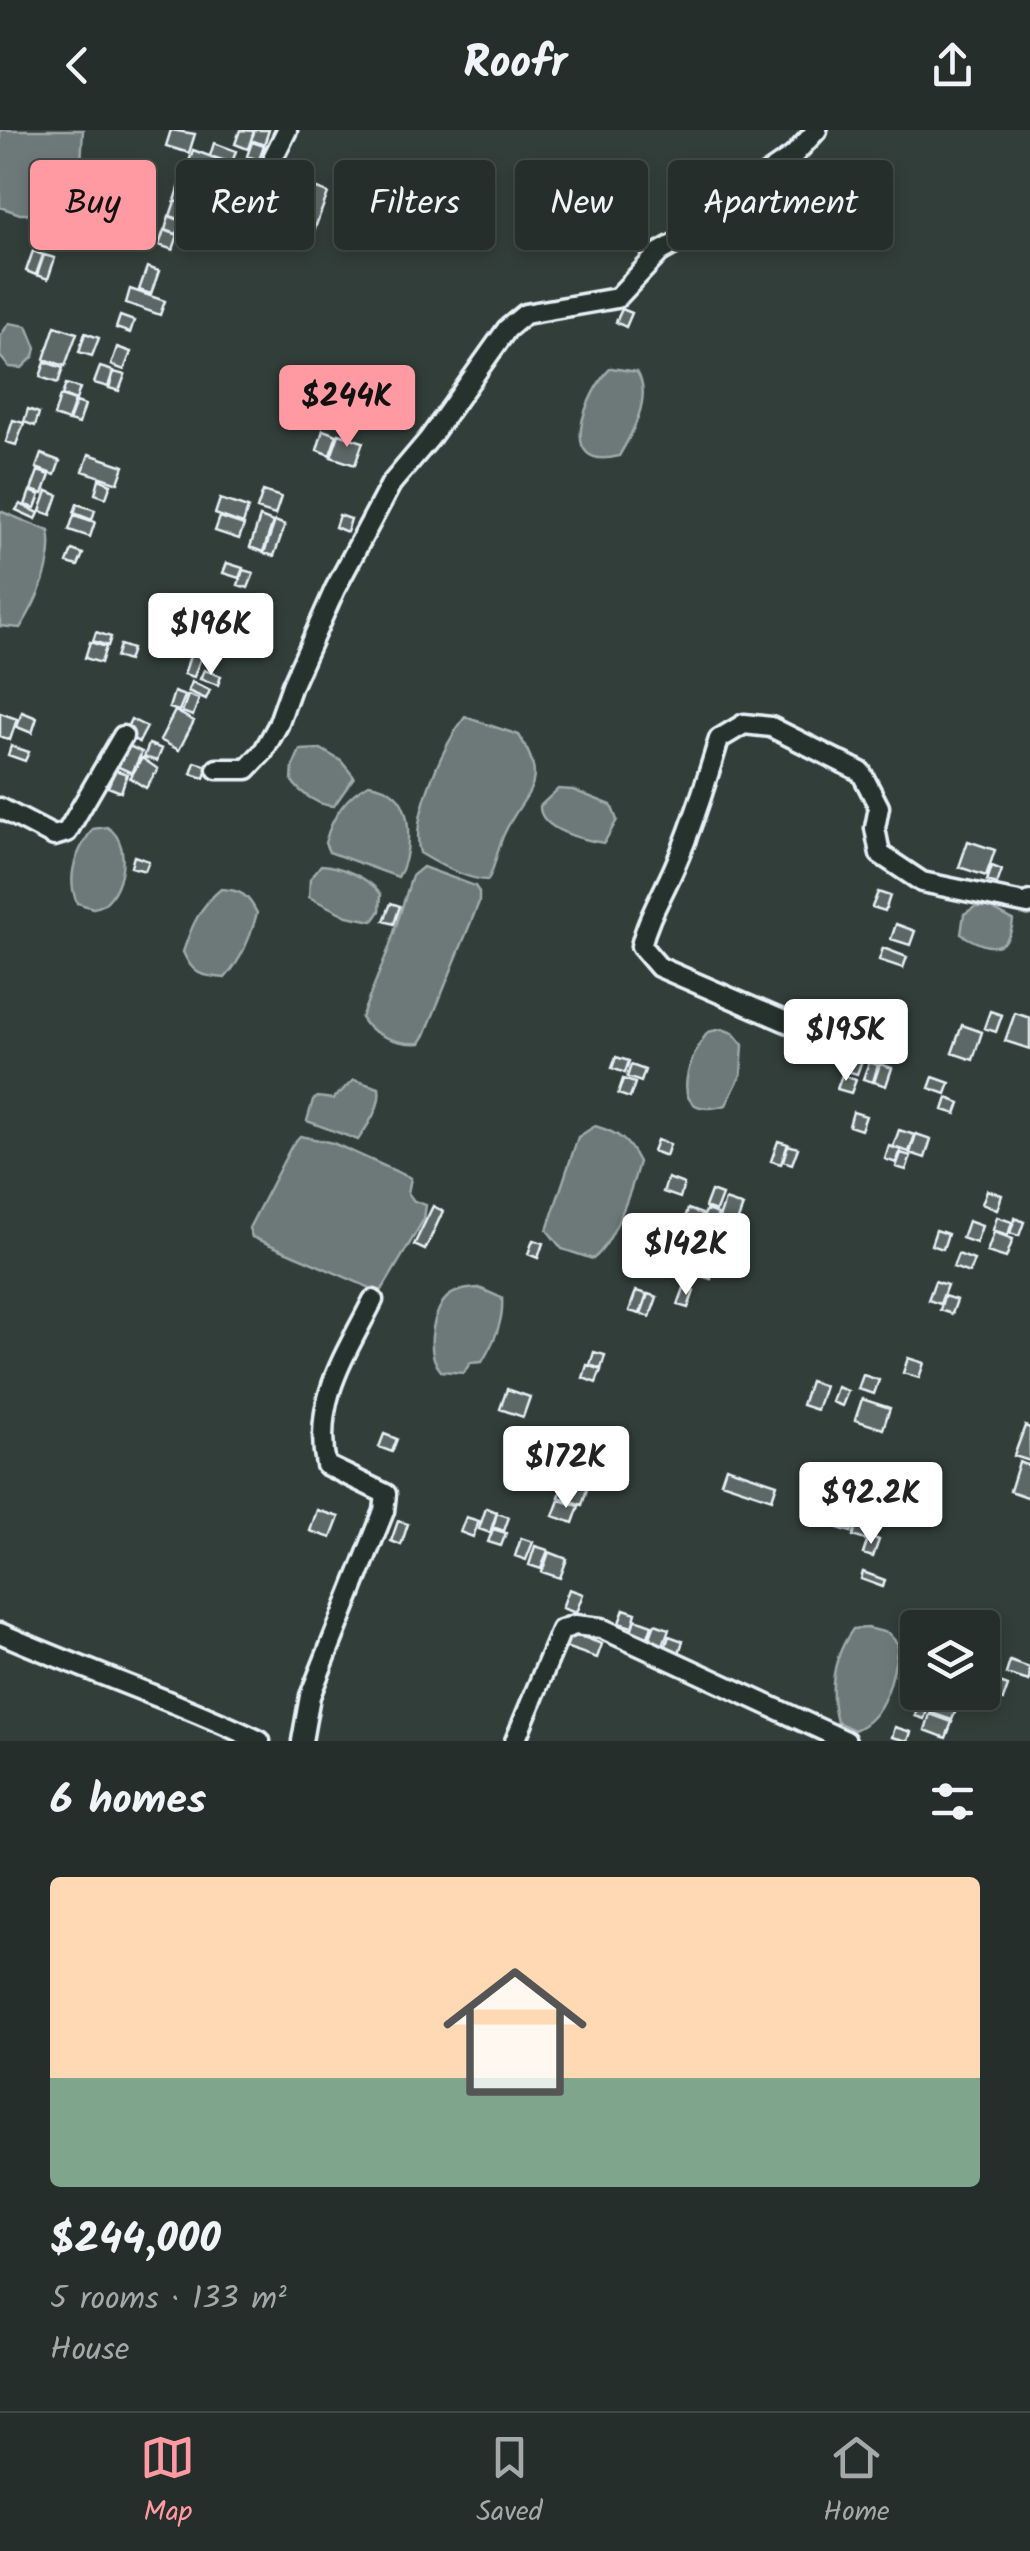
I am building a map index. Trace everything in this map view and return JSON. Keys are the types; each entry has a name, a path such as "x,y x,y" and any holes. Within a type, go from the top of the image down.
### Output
{"street":[{"path":"274,156 287,130"},
{"path":"217,769 247,769 263,752 335,589 391,484 429,439 506,330 525,314 617,298 660,252 712,223 739,193 793,156 817,130"},
{"path":"826,1039 674,975 659,967 642,946 647,921 693,824 719,739 744,724 771,727 812,745 860,772 879,807 875,828 880,854 922,882 986,897 1028,904 1030,901"},
{"path":"0,808 54,836 67,832 123,736"},
{"path":"302,1741 310,1696 384,1511 386,1494 326,1465 320,1436 326,1400 373,1300"},
{"path":"515,1741 561,1630 575,1624 602,1628 846,1741"},
{"path":"0,1632 260,1741"}],"shaded area":[{"path":"0,130 83,130 81,160 30,160 30,214 0,207"},
{"path":"9,323 27,326 36,348 22,368 9,367 0,356 1,335"},
{"path":"611,368 637,372 642,403 619,456 599,458 587,453 581,442 581,427 593,394"},
{"path":"0,511 49,531 43,581 20,628 0,626"},
{"path":"465,717 519,735 533,766 531,787 504,834 488,880 462,874 420,853 420,821 430,783"},
{"path":"321,749 341,761 354,777 334,806 310,798 292,781 300,750"},
{"path":"369,784 395,795 406,815 407,849 398,877 329,852 325,843 341,808"},
{"path":"558,789 573,790 611,805 617,820 604,843 564,832 547,821 540,806"},
{"path":"107,827 121,847 121,874 110,897 93,908 77,903 73,874 82,846 93,829"},
{"path":"321,865 354,874 376,888 381,894 380,911 373,921 347,916 309,897 310,879"},
{"path":"423,867 475,886 479,902 425,1035 420,1043 412,1043 379,1034 361,1018 412,876"},
{"path":"221,889 243,895 257,913 245,948 225,978 199,973 183,952 197,918"},
{"path":"975,907 989,907 1013,920 1007,939 987,946 961,934 964,914"},
{"path":"722,1029 733,1033 743,1045 741,1075 726,1105 695,1105 688,1097 688,1072 708,1032"},
{"path":"354,1080 379,1088 376,1108 358,1140 307,1121 313,1100 333,1099"},
{"path":"595,1126 622,1138 639,1162 615,1228 593,1259 562,1249 547,1230 578,1137"},
{"path":"300,1136 333,1143 411,1178 408,1193 414,1201 426,1205 424,1219 382,1290 252,1237 249,1228"},
{"path":"479,1288 502,1298 494,1339 482,1362 470,1363 464,1373 441,1371 432,1347 439,1310 450,1295"},
{"path":"853,1629 888,1633 898,1644 891,1682 881,1706 854,1730 837,1722 834,1673"}],"building":[{"path":"171,130 195,134 189,153 166,146"},
{"path":"240,130 254,131 248,149 235,144"},
{"path":"255,130 269,130 264,145 251,140"},
{"path":"252,142 264,146 259,160 247,156"},
{"path":"214,143 236,151 233,160 210,156"},
{"path":"193,150 220,160 190,160"},
{"path":"314,188 328,193 314,231"},
{"path":"169,216 176,219 176,234 165,230"},
{"path":"164,230 176,234 173,250 159,245"},
{"path":"33,251 43,255 36,275 26,271"},
{"path":"44,255 55,258 48,279 37,275"},
{"path":"147,267 159,271 151,294 139,290"},
{"path":"130,289 165,301 160,315 126,303"},
{"path":"622,309 632,313 626,327 616,322"},
{"path":"120,316 134,321 130,333 116,328"},
{"path":"55,326 77,333 65,366 44,359"},
{"path":"85,333 99,338 92,356 79,352"},
{"path":"117,347 131,352 124,370 111,365"},
{"path":"45,362 63,368 58,383 40,377"},
{"path":"100,367 113,371 108,387 94,383"},
{"path":"114,372 125,375 119,391 109,388"},
{"path":"66,384 80,388 76,400 62,395"},
{"path":"60,396 75,401 68,421 54,416"},
{"path":"76,402 85,405 79,424 69,421"},
{"path":"28,409 39,413 35,426 24,422"},
{"path":"13,420 24,423 16,445 6,442"},
{"path":"323,430 337,435 330,455 317,450"},
{"path":"339,434 363,442 355,465 331,457"},
{"path":"41,454 60,461 55,475 36,468"},
{"path":"89,454 124,466 118,483 83,471"},
{"path":"38,471 50,475 43,494 31,490"},
{"path":"99,479 111,484 106,498 95,494"},
{"path":"30,491 40,495 35,508 25,505"},
{"path":"47,491 58,495 51,515 40,511"},
{"path":"263,491 281,497 275,515 257,509"},
{"path":"220,499 248,508 243,524 215,514"},
{"path":"20,504 39,513 36,519 16,510"},
{"path":"77,504 95,510 92,520 74,513"},
{"path":"74,515 95,522 90,537 69,530"},
{"path":"339,515 351,519 347,532 335,527"},
{"path":"220,517 244,525 239,539 215,531"},
{"path":"260,517 273,522 263,552 250,547"},
{"path":"275,521 285,525 274,556 264,553"},
{"path":"72,550 83,554 78,566 67,563"},
{"path":"227,563 243,568 239,578 223,573"},
{"path":"243,570 254,573 248,588 238,585"},
{"path":"207,595 216,598 210,615 201,612"},
{"path":"202,613 210,616 203,637 195,634"},
{"path":"210,618 220,621 214,639 204,636"},
{"path":"222,619 234,623 226,646 215,642"},
{"path":"96,632 111,637 108,646 93,641"},
{"path":"90,642 106,647 101,663 85,658"},
{"path":"120,645 132,649 128,661 116,657"},
{"path":"191,653 201,657 194,677 184,674"},
{"path":"204,670 221,676 218,685 200,679"},
{"path":"192,682 210,690 206,699 188,691"},
{"path":"174,692 185,696 179,711 169,708"},
{"path":"188,695 199,699 193,716 182,712"},
{"path":"175,711 194,721 179,750 160,740"},
{"path":"22,712 37,718 32,733 17,727"},
{"path":"0,713 17,719 10,740 0,736"},
{"path":"131,719 147,727 139,742 124,734"},
{"path":"125,744 142,752 132,773 114,765"},
{"path":"149,744 162,749 157,761 144,757"},
{"path":"11,746 29,752 25,761 8,755"},
{"path":"142,758 158,769 146,788 130,778"},
{"path":"195,762 208,766 204,778 191,774"},
{"path":"115,770 127,774 121,792 108,787"},
{"path":"968,841 995,850 986,876 959,867"},
{"path":"134,856 149,861 145,871 131,867"},
{"path":"992,866 1002,870 997,884 987,881"},
{"path":"878,892 890,896 885,911 872,907"},
{"path":"391,903 400,906 394,924 384,921"},
{"path":"896,924 915,931 910,945 891,939"},
{"path":"883,948 907,957 903,968 879,960"},
{"path":"990,1011 1002,1015 996,1032 984,1028"},
{"path":"1015,1013 1030,1018 1030,1049 1005,1041"},
{"path":"962,1025 982,1032 973,1060 952,1053"},
{"path":"854,1042 867,1047 857,1074 844,1070"},
{"path":"616,1057 629,1061 625,1073 612,1068"},
{"path":"869,1062 878,1065 873,1082 863,1079"},
{"path":"880,1064 892,1068 886,1086 874,1082"},
{"path":"631,1065 645,1070 641,1082 627,1077"},
{"path":"842,1075 856,1080 851,1093 837,1089"},
{"path":"933,1077 950,1083 946,1094 929,1088"},
{"path":"623,1079 635,1083 630,1098 618,1094"},
{"path":"947,1098 960,1103 956,1114 943,1110"},
{"path":"853,1112 866,1116 861,1130 849,1126"},
{"path":"899,1130 915,1135 909,1152 893,1147"},
{"path":"916,1134 931,1139 925,1158 910,1153"},
{"path":"657,1140 670,1144 666,1156 653,1151"},
{"path":"778,1141 788,1144 781,1164 771,1161"},
{"path":"788,1145 798,1148 792,1164 783,1161"},
{"path":"889,1146 901,1150 896,1163 885,1159"},
{"path":"901,1153 911,1156 906,1170 896,1167"},
{"path":"668,1178 684,1184 680,1198 663,1192"},
{"path":"987,1190 1002,1195 997,1210 982,1204"},
{"path":"711,1191 722,1195 716,1211 705,1207"},
{"path":"725,1200 743,1206 730,1242 713,1236"},
{"path":"433,1206 443,1211 425,1250 414,1245"},
{"path":"688,1209 702,1214 697,1229 683,1224"},
{"path":"706,1210 718,1214 712,1231 700,1227"},
{"path":"997,1217 1012,1222 1008,1235 993,1230"},
{"path":"1015,1218 1024,1222 1019,1236 1010,1233"},
{"path":"968,1221 982,1226 976,1243 962,1238"},
{"path":"936,1230 948,1234 943,1249 931,1245"},
{"path":"994,1232 1013,1239 1006,1258 987,1252"},
{"path":"533,1240 543,1243 538,1258 528,1254"},
{"path":"709,1243 720,1247 715,1261 704,1258"},
{"path":"958,1254 974,1260 969,1273 953,1267"},
{"path":"693,1257 701,1260 693,1282 685,1279"},
{"path":"703,1261 715,1265 711,1279 698,1275"},
{"path":"935,1281 947,1285 940,1304 928,1300"},
{"path":"684,1288 694,1291 688,1308 678,1305"},
{"path":"636,1291 647,1294 640,1314 629,1311"},
{"path":"648,1294 657,1297 650,1317 641,1314"},
{"path":"944,1296 957,1300 952,1314 940,1310"},
{"path":"594,1352 605,1355 601,1369 590,1365"},
{"path":"908,1358 924,1363 919,1378 903,1373"},
{"path":"587,1365 601,1370 596,1383 583,1378"},
{"path":"863,1375 879,1380 874,1394 858,1389"},
{"path":"810,1381 825,1386 817,1410 802,1405"},
{"path":"837,1387 848,1391 842,1406 832,1402"},
{"path":"507,1389 530,1397 523,1417 500,1409"},
{"path":"862,1399 890,1408 883,1429 855,1420"},
{"path":"1025,1426 1030,1428 1030,1461 1014,1456"},
{"path":"384,1434 397,1439 392,1452 379,1447"},
{"path":"1019,1462 1030,1466 1030,1498 1010,1491"},
{"path":"726,1467 777,1484 772,1499 721,1482"},
{"path":"565,1478 588,1486 582,1505 559,1497"},
{"path":"559,1500 579,1506 573,1523 553,1516"},
{"path":"486,1508 497,1512 490,1533 479,1529"},
{"path":"317,1510 339,1517 331,1538 310,1531"},
{"path":"844,1510 858,1514 851,1532 838,1528"},
{"path":"497,1513 509,1517 504,1531 493,1527"},
{"path":"860,1516 872,1520 865,1540 853,1536"},
{"path":"466,1517 479,1521 473,1537 460,1532"},
{"path":"398,1521 408,1524 401,1545 391,1541"},
{"path":"493,1529 506,1533 501,1546 488,1542"},
{"path":"869,1536 879,1540 873,1557 863,1554"},
{"path":"521,1538 533,1542 526,1560 515,1556"},
{"path":"535,1546 548,1550 541,1569 529,1565"},
{"path":"549,1552 567,1559 560,1578 542,1572"},
{"path":"863,1572 885,1580 883,1587 861,1579"},
{"path":"569,1589 583,1594 576,1613 562,1608"},
{"path":"624,1609 636,1613 632,1627 619,1623"},
{"path":"635,1619 652,1625 648,1637 631,1631"},
{"path":"655,1624 669,1629 663,1645 649,1640"},
{"path":"567,1631 602,1644 597,1658 562,1646"},
{"path":"669,1636 683,1641 679,1653 665,1648"},
{"path":"1010,1661 1030,1668 1029,1681 1006,1674"},
{"path":"1000,1683 1008,1686 1003,1700 1000,1699"},
{"path":"917,1710 927,1710 924,1719 915,1716"},
{"path":"932,1710 956,1710 952,1720 931,1713"},
{"path":"930,1714 952,1722 946,1738 925,1730"},
{"path":"895,1727 911,1732 908,1741 892,1737"}]}
